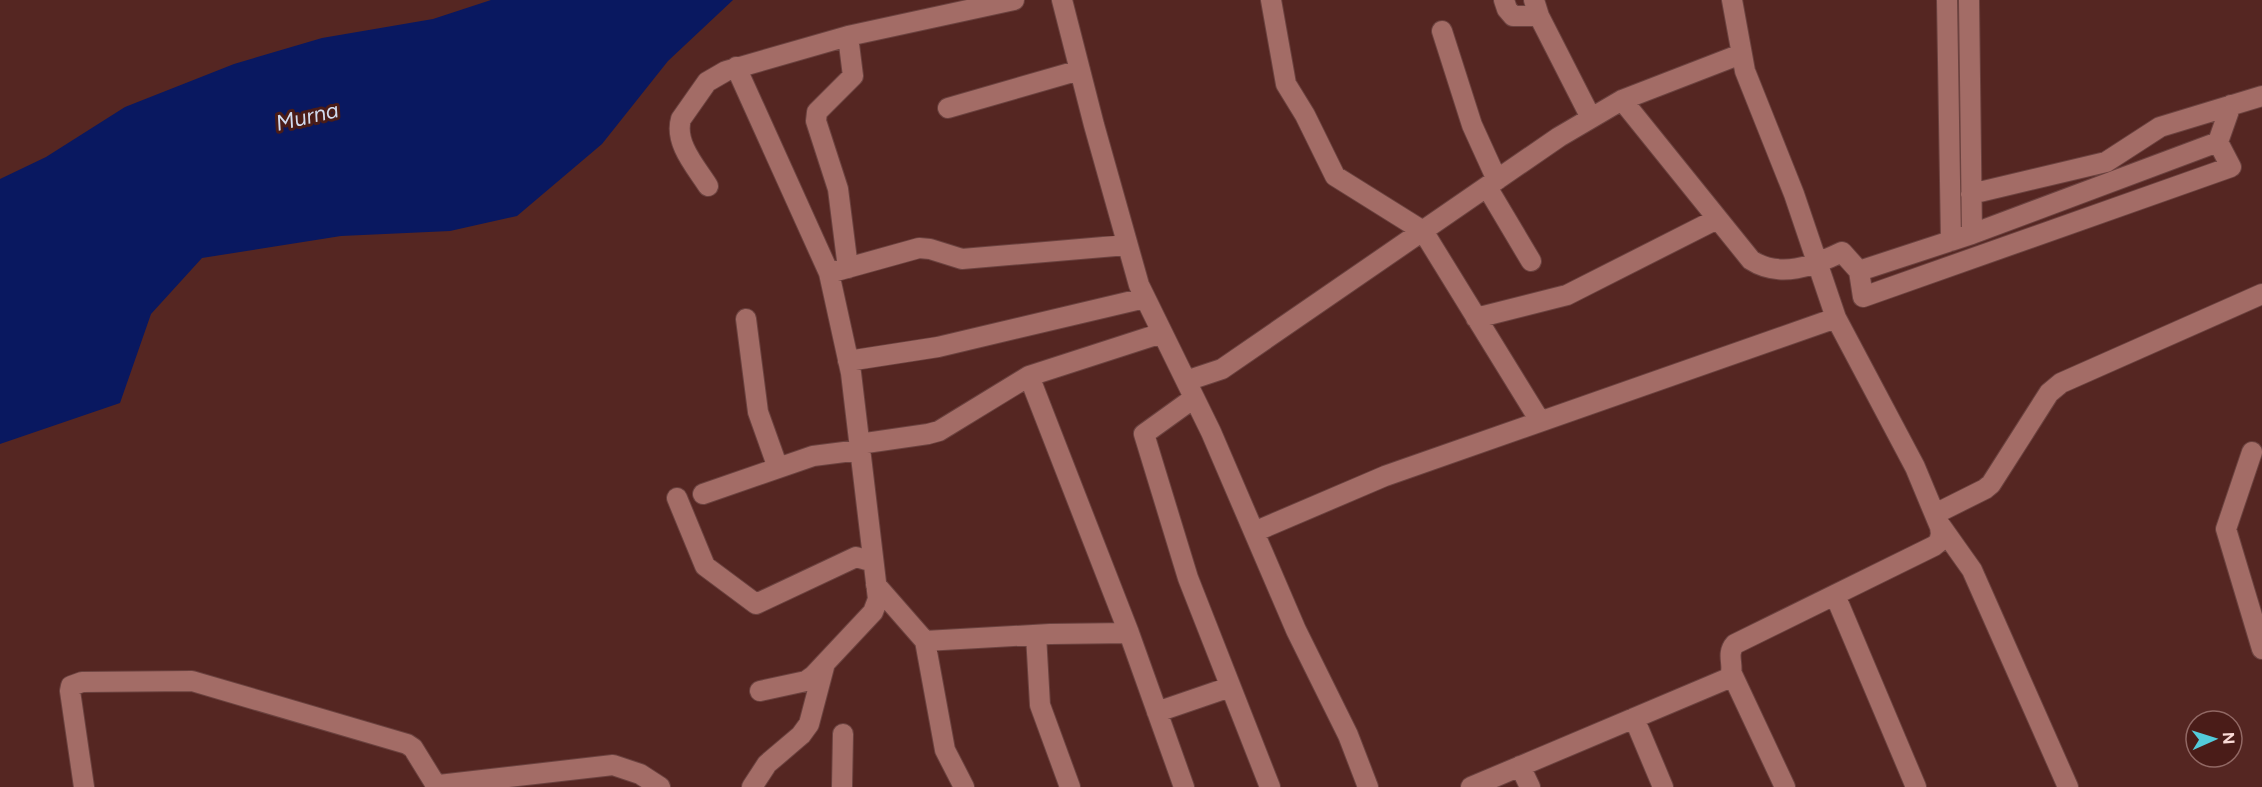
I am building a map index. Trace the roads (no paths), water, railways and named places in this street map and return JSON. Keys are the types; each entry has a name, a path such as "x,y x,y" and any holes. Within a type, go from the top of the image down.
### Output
{"street":[{"path":"708,186 680,139 679,126 681,119 707,82 715,76 736,67 848,36 1014,0"},
{"path":"1062,0 1139,285 1190,389 1296,630 1348,735 1368,787"},
{"path":"1271,0 1286,84 1305,115 1335,176 1423,231 1540,421"},
{"path":"1504,0 1513,16 1537,8 1591,118"},
{"path":"1732,0 1745,71 1794,194 1836,318 1912,460 1941,534 1939,542 1934,546 1735,644 1730,652 1731,674 1785,787"},
{"path":"1947,0 1951,241"},
{"path":"1969,0 1972,234"},
{"path":"1442,31 1492,183 1531,261"},
{"path":"760,691 806,681 824,667 873,612 878,599 839,271 838,189 816,121 817,112 853,76 848,36"},
{"path":"1270,787 1188,578 1144,435 1190,389 1559,137 1622,100 1742,54"},
{"path":"736,67 839,271"},
{"path":"948,108 1080,70"},
{"path":"1971,194 2106,162 2160,127 2262,96"},
{"path":"1622,100 1751,260 1761,266 1784,270 1818,264 1842,252 1859,270 1863,297 2231,167 2218,141 2231,105"},
{"path":"1859,270 1972,234 2218,141"},
{"path":"1476,318 1567,295 1717,219"},
{"path":"839,271 919,249 930,249 962,259 1127,245"},
{"path":"1936,518 1988,487 2049,393 2061,383 2262,294"},
{"path":"848,361 938,347 1145,298"},
{"path":"1254,532 1385,476 1836,318"},
{"path":"746,319 758,412 778,468"},
{"path":"703,494 821,454 928,434 939,430 1029,376 1162,333"},
{"path":"1029,376 1129,633 1184,787"},
{"path":"2252,452 2226,528 2262,648"},
{"path":"678,498 705,566 756,604 856,557 873,561"},
{"path":"1936,518 1972,570 2068,787"},
{"path":"876,585 925,641 945,750 964,787"},
{"path":"1835,595 1916,787"},
{"path":"925,641 1129,633"},
{"path":"1036,635 1042,711 1070,787"},
{"path":"752,787 767,764 801,735 810,724 824,667"},
{"path":"1471,787 1729,678 1731,674"},
{"path":"84,787 71,686 82,682 173,680 192,681 408,744 413,748 434,782 439,785 614,765 640,774 660,787"},
{"path":"1157,712 1230,687"},
{"path":"1634,718 1663,787"},
{"path":"842,787 843,734"},
{"path":"1520,766 1530,787"}],"water":[{"name":"Murna","path":"491,0 733,0 668,61 602,144 517,216 450,231 341,236 202,258 151,314 120,403 0,444 0,179 46,157 125,107 234,64 322,38 433,19"}]}
